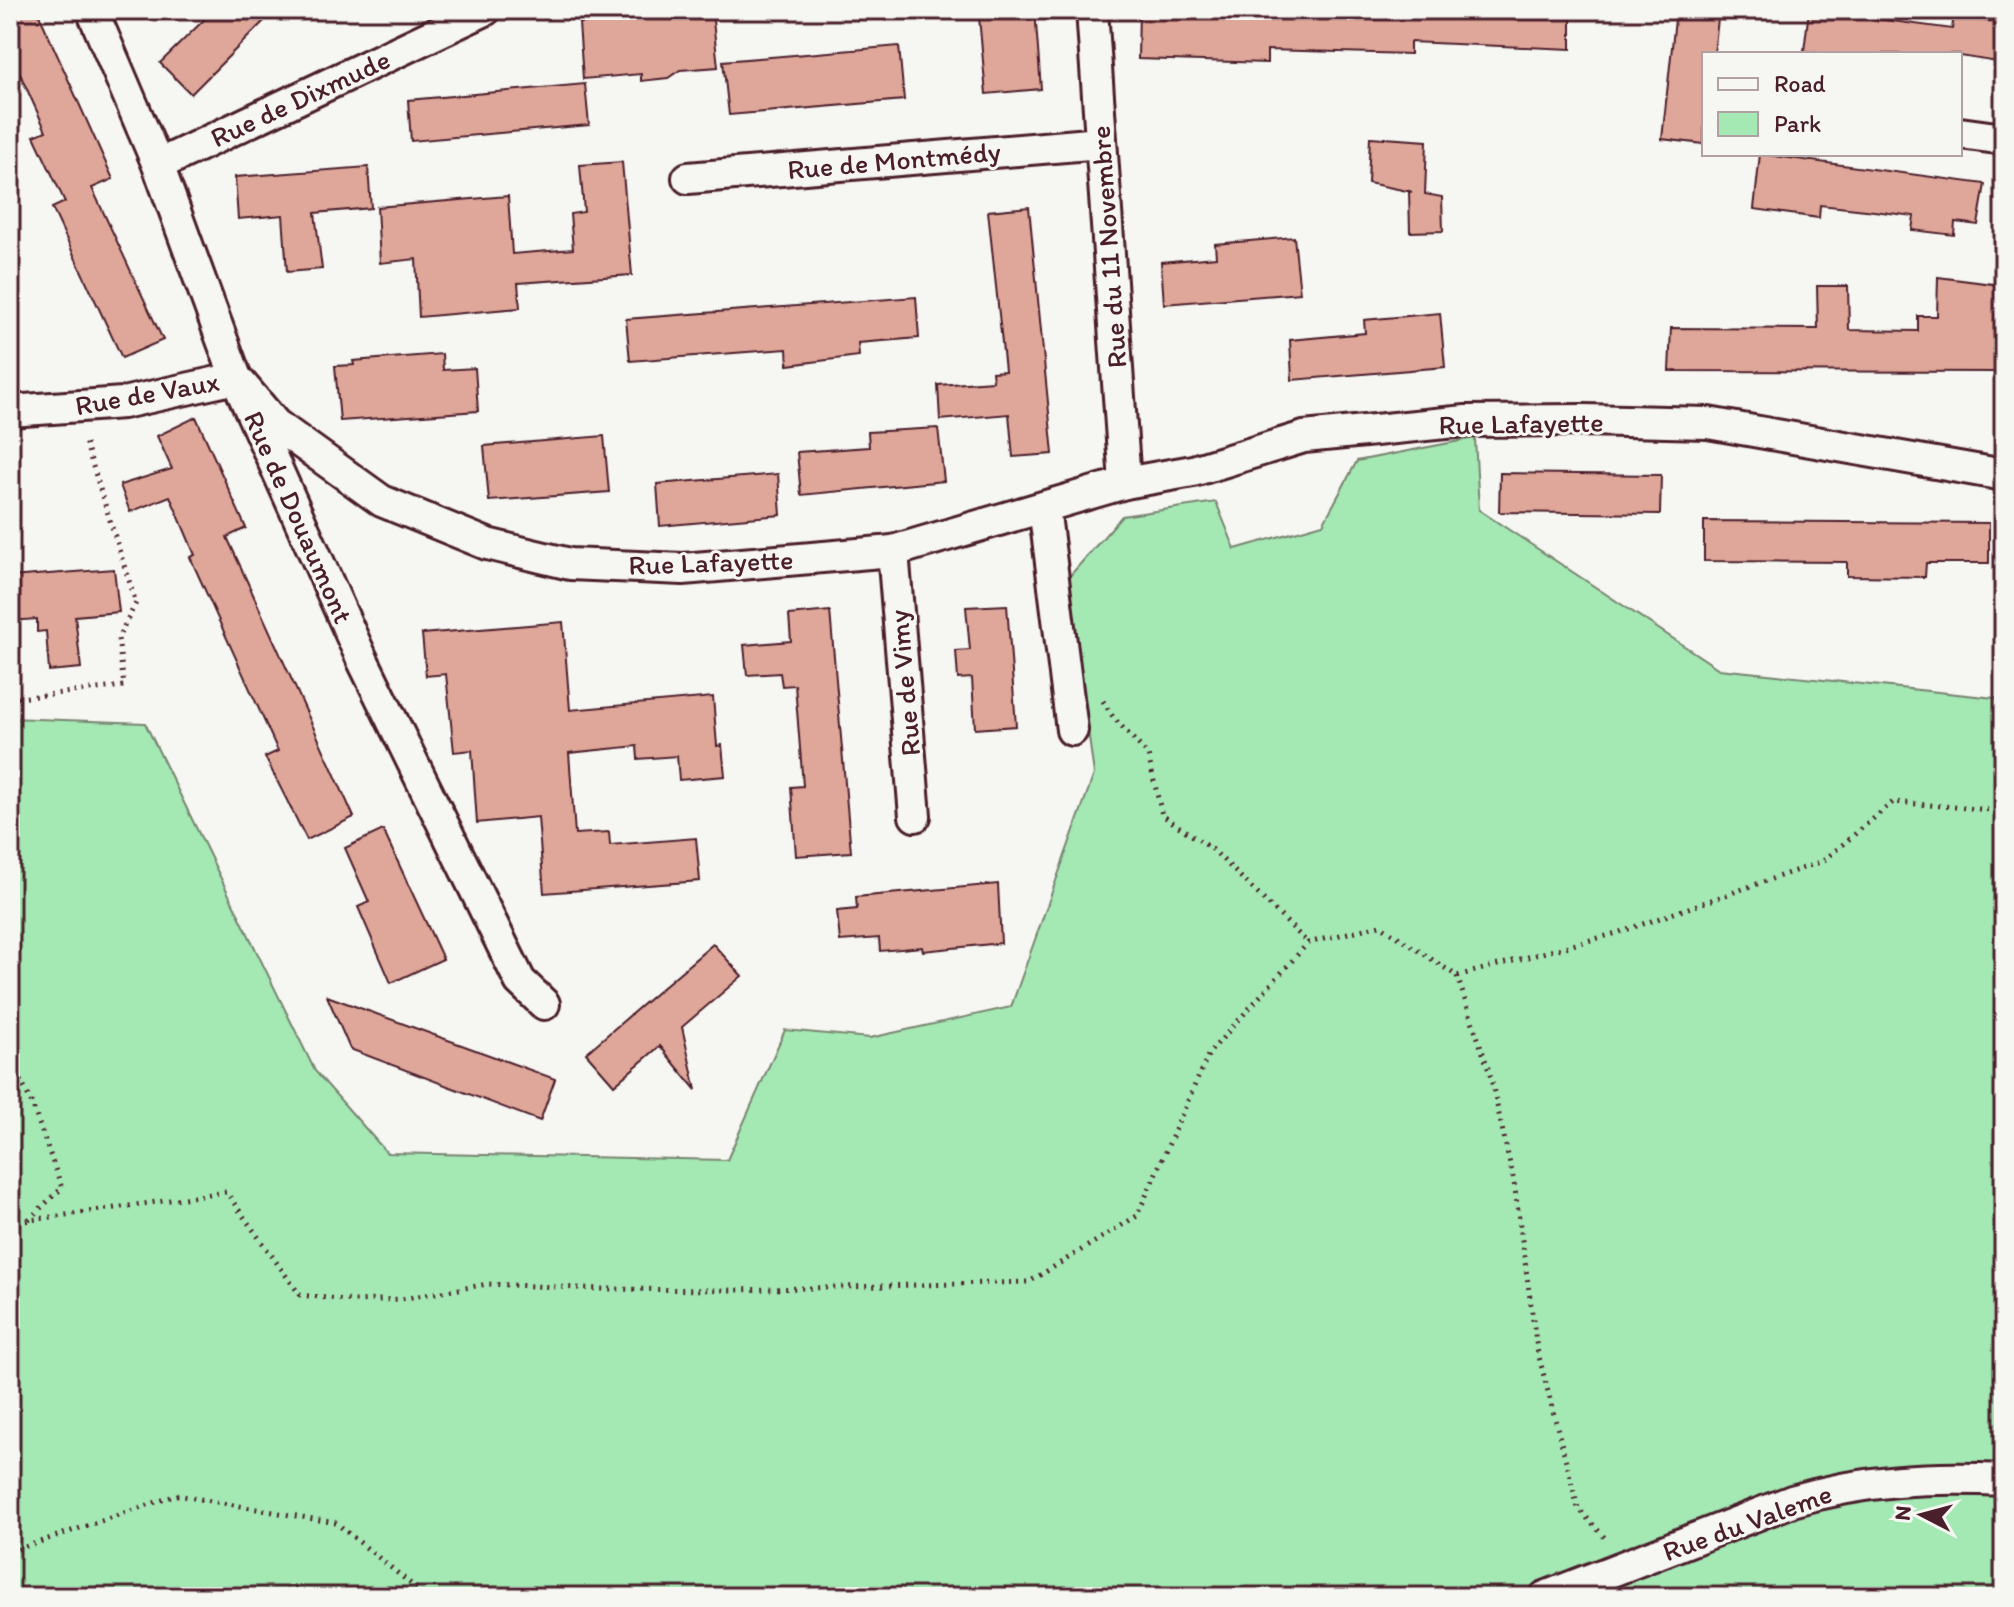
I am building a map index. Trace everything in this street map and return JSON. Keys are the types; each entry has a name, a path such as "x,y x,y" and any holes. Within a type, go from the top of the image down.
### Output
{"street":[{"name":"Rue de Douaumont","path":"92,10 158,165 236,378 362,659 513,968 520,981 544,1004"},
{"name":"Rue de Dixmude","path":"158,165 485,10"},
{"name":"Rue du 11 Novembre","path":"1092,10 1125,483"},
{"path":"1962,133 2004,139"},
{"name":"Rue de Montmédy","path":"688,178 1101,143"},
{"name":"Rue Lafayette","path":"236,378 275,424 382,501 487,544 570,564 683,569 893,551 1125,483 1193,471 1304,437 1466,421 1708,423 2004,475"},
{"name":"Rue de Vaux","path":"10,411 123,403 236,378"},
{"path":"1044,507 1072,730"},
{"name":"Rue de Vimy","path":"893,551 915,816"},
{"name":"Rue du Valeme","path":"1545,1597 1792,1501 1831,1490 1912,1478 2004,1480"}],"path":[{"path":"10,699 124,686 118,638 136,603 75,406"},
{"path":"1098,691 1113,717 1148,755 1162,815 1212,849 1308,943"},
{"path":"1457,976 1617,933 1823,861 1893,802 2004,811"},
{"path":"10,1223 226,1192 300,1295 356,1301 401,1299 488,1284 733,1290 1029,1282 1137,1216 1209,1053 1308,943 1380,925 1457,976 1490,1074 1514,1182 1537,1349 1578,1508 1629,1565"},
{"path":"10,1058 32,1104 62,1188 27,1220"},
{"path":"10,1552 177,1495 336,1523 427,1597"}],"green space":[{"path":"1475,438 1479,510 1719,669 2004,699 2004,1597 10,1597 10,718 145,723 315,1071 387,1153 727,1160 785,1030 870,1038 1011,1007 1094,774 1067,579 1122,516 1216,502 1235,549 1323,524 1357,461"}],"building":[{"path":"10,10 37,10 113,179 92,188 163,340 122,358 52,208 65,202 34,136 46,131 10,52"},
{"path":"214,10 275,10 191,94 160,63"},
{"path":"992,10 1035,10 1041,89 986,94 979,17 993,15"},
{"path":"1139,10 1571,10 1571,49 1410,42 1410,54 1267,50 1267,63 1138,59"},
{"path":"1676,10 1719,10 1714,52 1702,52 1702,144 1662,139"},
{"path":"1809,10 1952,29 1954,15 2004,24 2004,63 1962,56 1962,52 1804,51"},
{"path":"712,11 718,67 680,70 668,78 641,81 641,74 583,79 579,23"},
{"path":"899,46 904,100 729,115 723,61"},
{"path":"585,84 589,125 411,141 408,100"},
{"path":"1370,137 1427,141 1425,194 1442,197 1443,231 1410,232 1409,191 1368,183"},
{"path":"1760,156 1985,184 1978,225 1955,222 1954,235 1912,230 1914,216 1820,205 1819,218 1754,209"},
{"path":"622,162 632,275 518,283 520,308 419,317 416,259 380,263 377,207 508,196 512,254 573,249 570,214 584,212 580,165"},
{"path":"368,167 371,208 315,213 322,269 287,272 283,215 238,219 235,177"},
{"path":"1029,207 1053,454 1013,457 1009,414 940,420 938,385 993,381 992,372 1005,371 988,211"},
{"path":"1294,237 1300,293 1164,304 1161,262 1216,257 1215,244"},
{"path":"1938,277 2000,285 1998,372 1669,371 1671,328 1818,329 1817,286 1848,286 1849,330 1918,331 1918,316 1937,316"},
{"path":"916,297 919,338 858,343 859,356 788,365 787,349 630,361 626,319"},
{"path":"1440,313 1445,367 1292,380 1290,340 1365,333 1364,320"},
{"path":"442,354 443,370 475,368 478,411 340,421 335,366 354,365 353,361"},
{"path":"196,417 246,528 227,537 354,817 307,840 265,757 278,751 190,557 195,555 170,496 130,512 120,485 172,469 157,436"},
{"path":"938,428 944,481 801,495 797,452 869,447 868,432"},
{"path":"604,436 609,492 489,501 484,446"},
{"path":"1500,473 1661,475 1660,514 1499,512"},
{"path":"778,474 781,515 660,526 657,484"},
{"path":"1704,521 1989,523 1989,563 1926,563 1925,577 1847,576 1847,562 1704,561"},
{"path":"114,569 119,612 75,616 81,668 49,671 46,631 37,632 37,619 10,621 10,577"},
{"path":"1007,605 1016,726 975,729 972,678 958,679 956,651 970,650 966,607"},
{"path":"830,611 851,852 796,856 791,787 803,786 795,685 782,686 780,673 747,675 744,645 791,641 789,615"},
{"path":"563,622 570,710 713,697 717,746 722,745 725,776 679,780 677,756 638,759 637,746 569,753 575,834 609,832 610,845 696,838 700,881 544,893 538,817 477,823 472,750 454,752 446,674 426,676 422,634"},
{"path":"383,830 443,959 391,983 358,907 369,902 345,848"},
{"path":"998,884 1001,943 923,951 922,947 880,951 879,938 840,941 837,911 857,909 856,897"},
{"path":"713,944 742,976 682,1027 696,1090 660,1046 614,1085 586,1053"},
{"path":"327,996 555,1079 540,1121 350,1049"}]}
